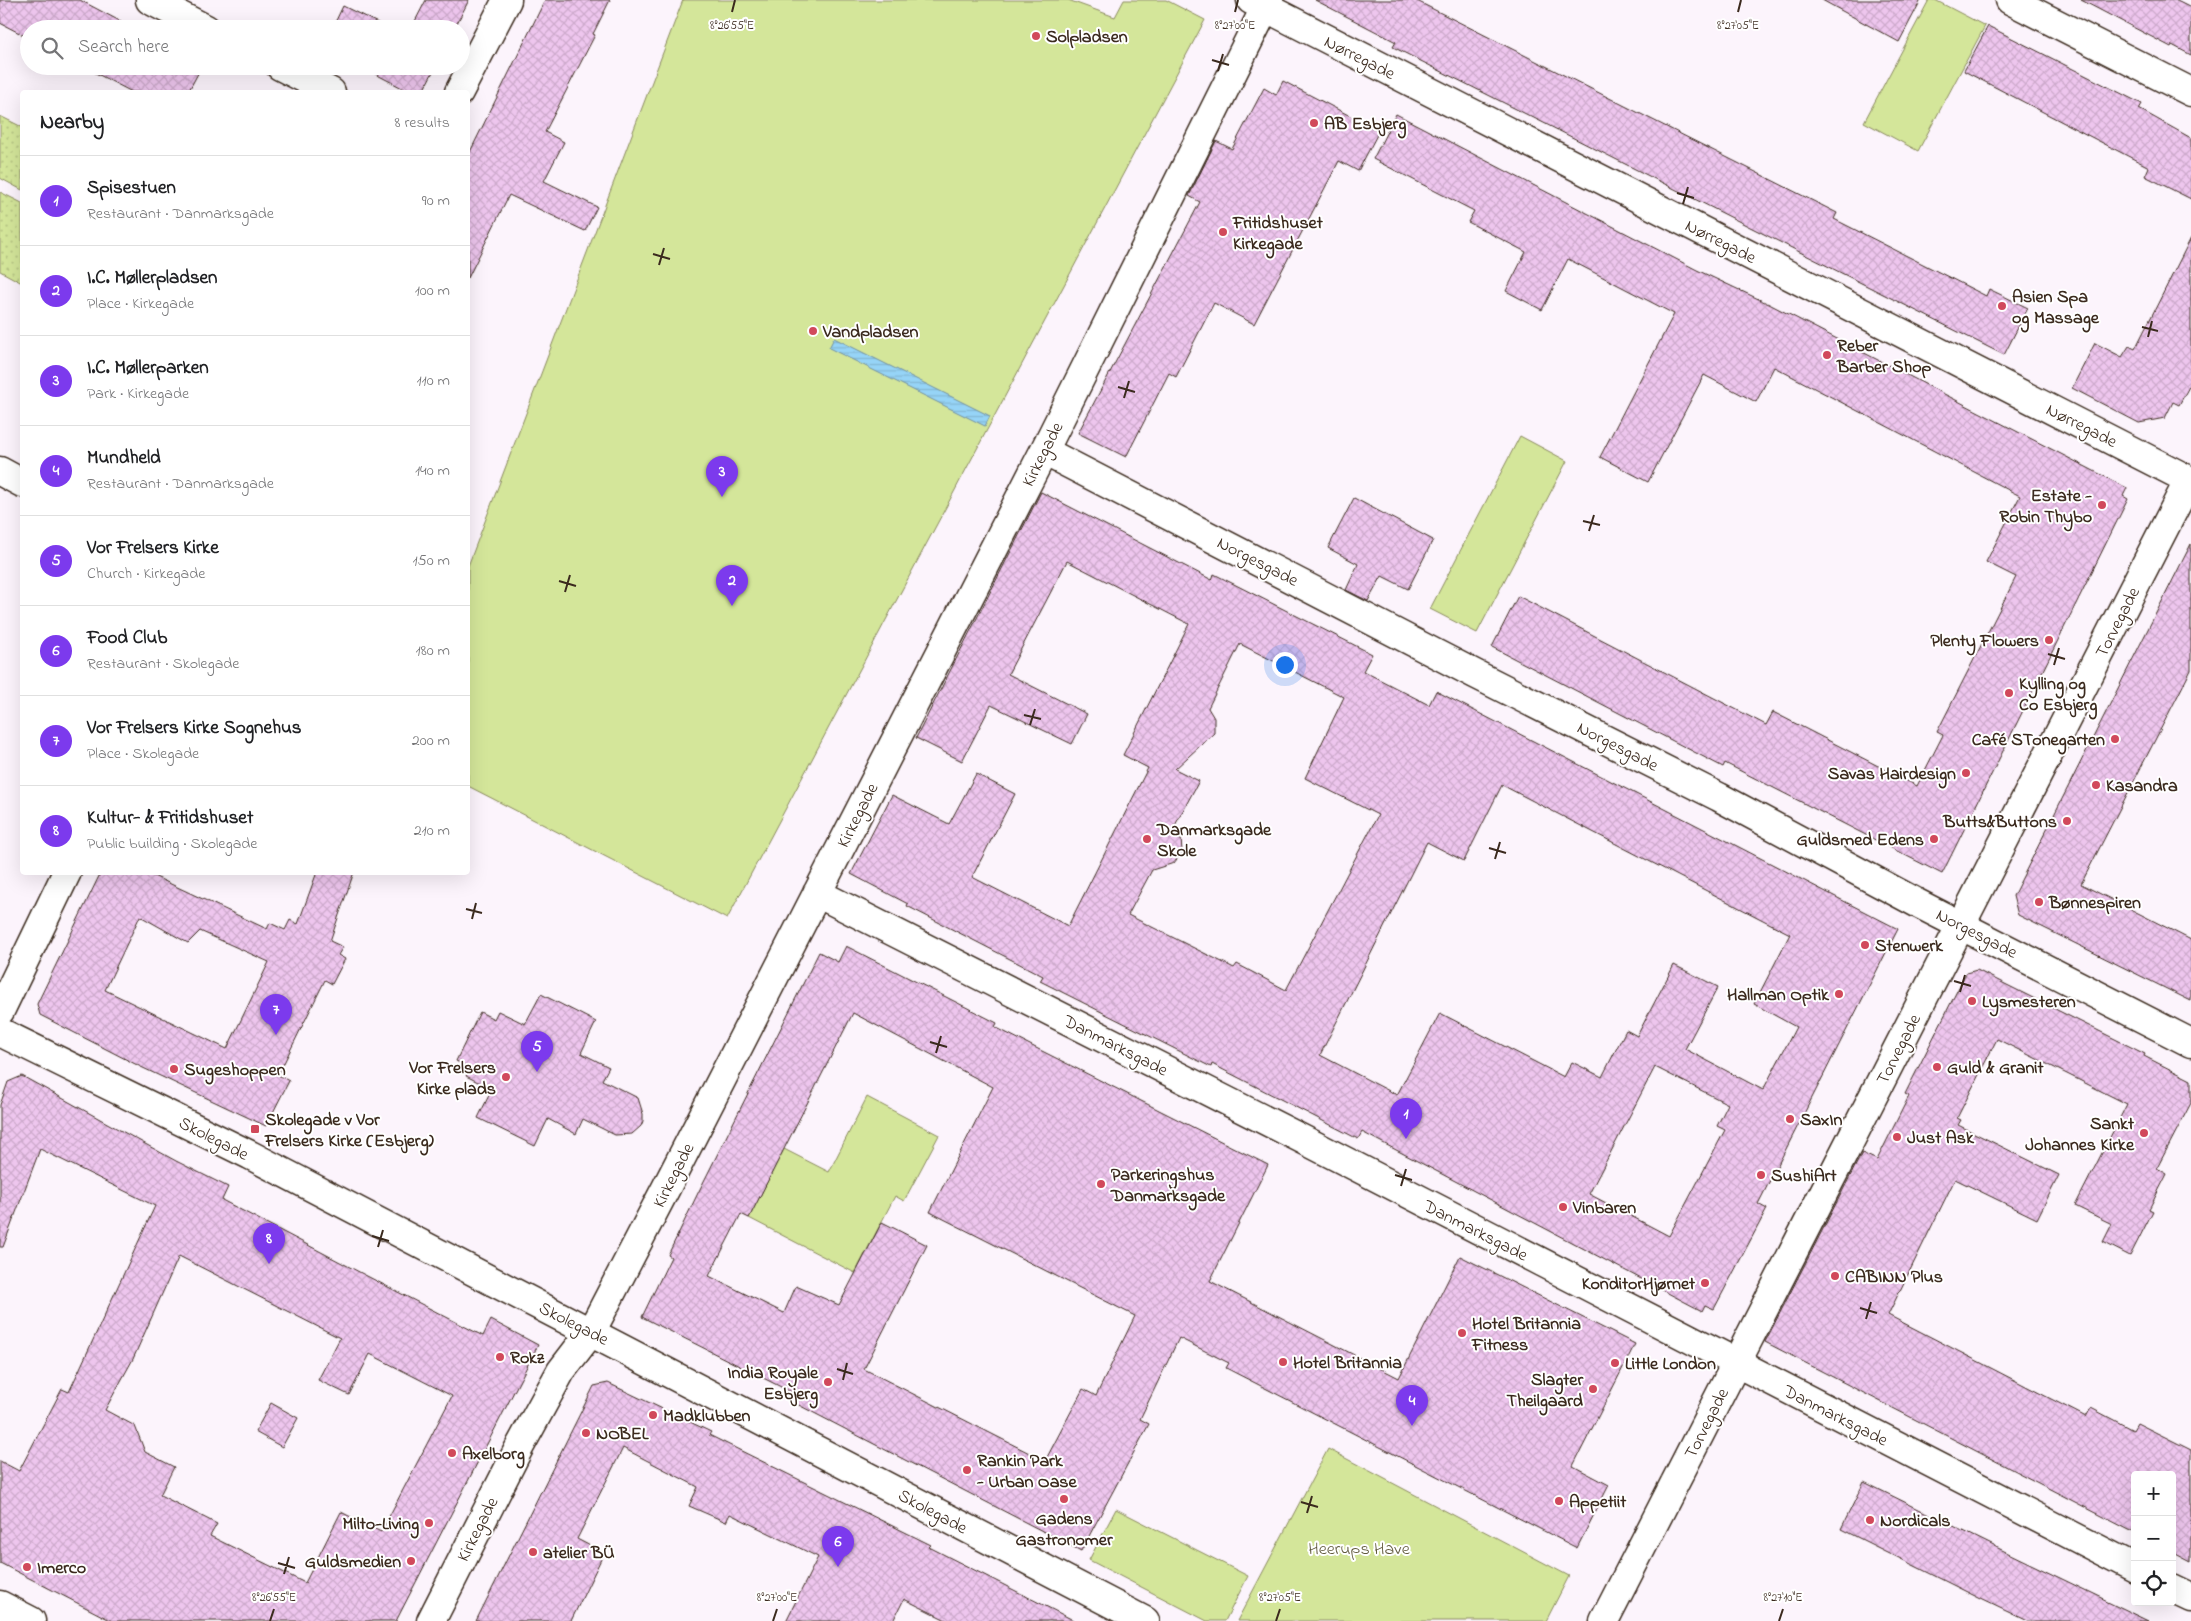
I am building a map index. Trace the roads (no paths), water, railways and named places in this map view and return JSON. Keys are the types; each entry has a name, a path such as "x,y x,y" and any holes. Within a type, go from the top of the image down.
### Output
{"street":[{"path":"150,0 189,20"},
{"path":"470,71 507,0"},
{"path":"2010,0 2191,92"},
{"name":"Kirkegade","path":"431,1621 561,1371 591,1332 770,985 1044,451 1262,2"},
{"name":"Nørregade","path":"1262,2 2190,479"},
{"path":"298,75 327,90"},
{"path":"460,90 468,75"},
{"name":"Norgesgade","path":"1044,451 1719,797 1961,925 2191,1043"},
{"path":"0,471 20,481"},
{"name":"Torvegade","path":"1604,1621 2190,479"},
{"path":"0,1011 66,875"},
{"name":"Danmarksgade","path":"817,893 1312,1144 1774,1384 2131,1566"},
{"name":"Skolegade","path":"0,1032 250,1155 1145,1621"},
{"path":"2176,1590 2191,1597"},
{"path":"0,1605 31,1621"}],"water":[{"path":"834,338 990,416 985,426 829,348"}],"place":[{"name":"Solpladsen","path":"1036,36"},
{"name":"AB Esbjerg","path":"1314,123"},
{"name":"Fritidshuset Kirkegade","path":"1223,232"},
{"name":"Asien Spa og Massage","path":"2002,306"},
{"name":"Vandpladsen","path":"813,331"},
{"name":"Reber Barber Shop","path":"1827,355"},
{"name":"I.C. Møllerparken","path":"722,497"},
{"name":"Estate - Robin Thybo","path":"2102,505"},
{"name":"I.C. Møllerpladsen","path":"732,606"},
{"name":"Plenty Flowers","path":"2049,640"},
{"name":"Kylling og Co Esbjerg","path":"2009,693"},
{"name":"Café STonegarten","path":"2115,739"},
{"name":"Savas Hairdesign","path":"1966,773"},
{"name":"Kasandra","path":"2096,785"},
{"name":"Butts&Buttons","path":"2067,821"},
{"name":"Danmarksgade Skole","path":"1147,839"},
{"name":"Guldsmed Edens","path":"1934,839"},
{"name":"Bønnespiren","path":"2039,902"},
{"name":"Stenwerk","path":"1865,945"},
{"name":"Hallman Optik","path":"1839,994"},
{"name":"Lysmesteren","path":"1972,1001"},
{"name":"Vor Frelsers Kirke Sognehus","path":"276,1035"},
{"name":"Guld & Granit","path":"1937,1067"},
{"name":"Sugeshoppen","path":"174,1069"},
{"name":"Vor Frelsers Kirke","path":"537,1072"},
{"name":"Vor Frelsers Kirke plads","path":"506,1077"},
{"name":"SaxIn","path":"1790,1119"},
{"name":"Skolegade v Vor Frelsers Kirke (Esbjerg)","path":"255,1129"},
{"name":"Sankt Johannes Kirke","path":"2144,1133"},
{"name":"Just Ask","path":"1897,1137"},
{"name":"Spisestuen","path":"1406,1139"},
{"name":"SushiArt","path":"1761,1175"},
{"name":"Parkeringshus Danmarksgade","path":"1101,1184"},
{"name":"Vinbaren","path":"1563,1207"},
{"name":"Kultur- & Fritidshuset","path":"269,1264"},
{"name":"CABINN Plus","path":"1835,1276"},
{"name":"KonditorHjørnet","path":"1705,1283"},
{"name":"Hotel Britannia Fitness","path":"1462,1333"},
{"name":"Rokz","path":"500,1357"},
{"name":"Hotel Britannia","path":"1283,1362"},
{"name":"Little London","path":"1615,1363"},
{"name":"India Royale Esbjerg","path":"828,1382"},
{"name":"Slagter Theilgaard","path":"1593,1389"},
{"name":"Madklubben","path":"653,1415"},
{"name":"Mundheld","path":"1412,1426"},
{"name":"NOBEL","path":"586,1433"},
{"name":"Axelborg","path":"452,1453"},
{"name":"Rankin Park - Urban Oase","path":"967,1470"},
{"name":"Gadens Gastronomer","path":"1064,1499"},
{"name":"Appetiit","path":"1559,1501"},
{"name":"Nordicals","path":"1870,1520"},
{"name":"Milto-Living","path":"429,1523"},
{"name":"atelier BÜ","path":"533,1552"},
{"name":"Guldsmedien","path":"411,1561"},
{"name":"Imerco","path":"27,1567"},
{"name":"Food Club","path":"838,1567"}],"park label":[{"name":"Heerups Have","path":"1359,1548"}]}
